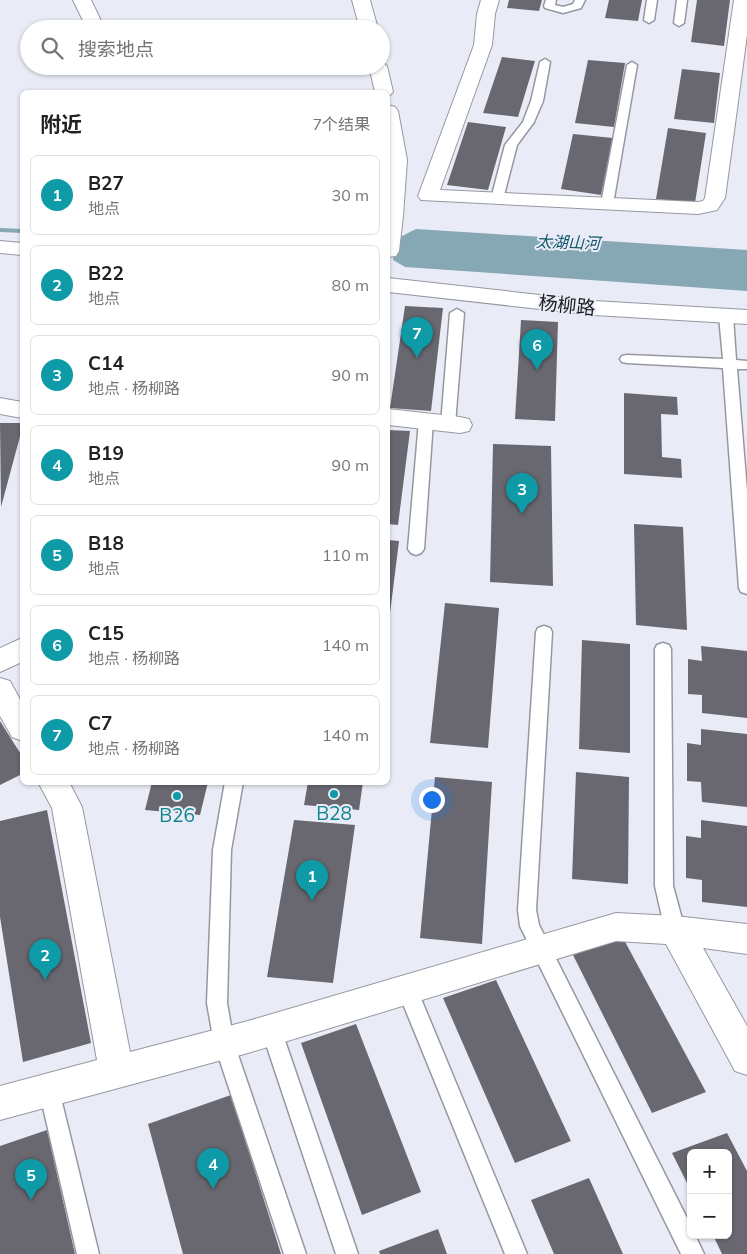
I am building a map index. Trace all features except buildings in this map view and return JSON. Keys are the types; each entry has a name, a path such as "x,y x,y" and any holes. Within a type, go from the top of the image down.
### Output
{"street":[{"path":"82,0 92,20"},
{"path":"361,0 367,20"},
{"path":"490,0 486,14 484,45 428,196 698,208 710,206 715,198 740,70 744,0"},
{"path":"380,75 384,90"},
{"path":"390,122 397,160 390,237"},
{"path":"0,247 20,249"},
{"name":"杨柳路","path":"390,284 594,308 737,316"},
{"path":"0,406 20,410"},
{"path":"390,418 445,423"},
{"path":"0,661 20,649"},
{"path":"0,689 20,725"},
{"path":"55,785 67,807 117,1072"},
{"path":"1,1097 49,1090 224,1043 616,926 675,930 747,939"},
{"path":"675,930 747,1058"}],"lane":[{"path":"551,0 550,6 555,9 566,10 577,6 580,0"},
{"path":"649,20 652,0"},
{"path":"679,22 682,0"},
{"path":"497,199 511,145 528,122 537,101 545,62"},
{"path":"607,204 632,65"},
{"path":"416,549 445,423 457,313"},
{"path":"737,316 730,364 747,588"},
{"path":"627,359 747,365"},
{"path":"544,632 527,910 530,926 694,1254"},
{"path":"663,649 664,886 675,930"},
{"path":"233,785 221,859 217,1003 224,1043 295,1254"},
{"path":"407,989 516,1254"},
{"path":"271,1029 347,1254"},
{"path":"49,1090 88,1254"}],"water":[{"path":"416,229 747,250 747,291 405,267 393,260 396,239"}],"waterway":[{"name":"太湖山河","path":"0,230 20,231"}],"place":[{"name":"C7","path":"417,358"},
{"name":"C15","path":"537,370"},
{"name":"C14","path":"522,514"},
{"name":"B28","path":"334,794"},
{"name":"B26","path":"177,796"},
{"name":"B27","path":"312,901"},
{"name":"B22","path":"45,980"},
{"name":"B19","path":"213,1189"},
{"name":"B18","path":"31,1200"}]}
